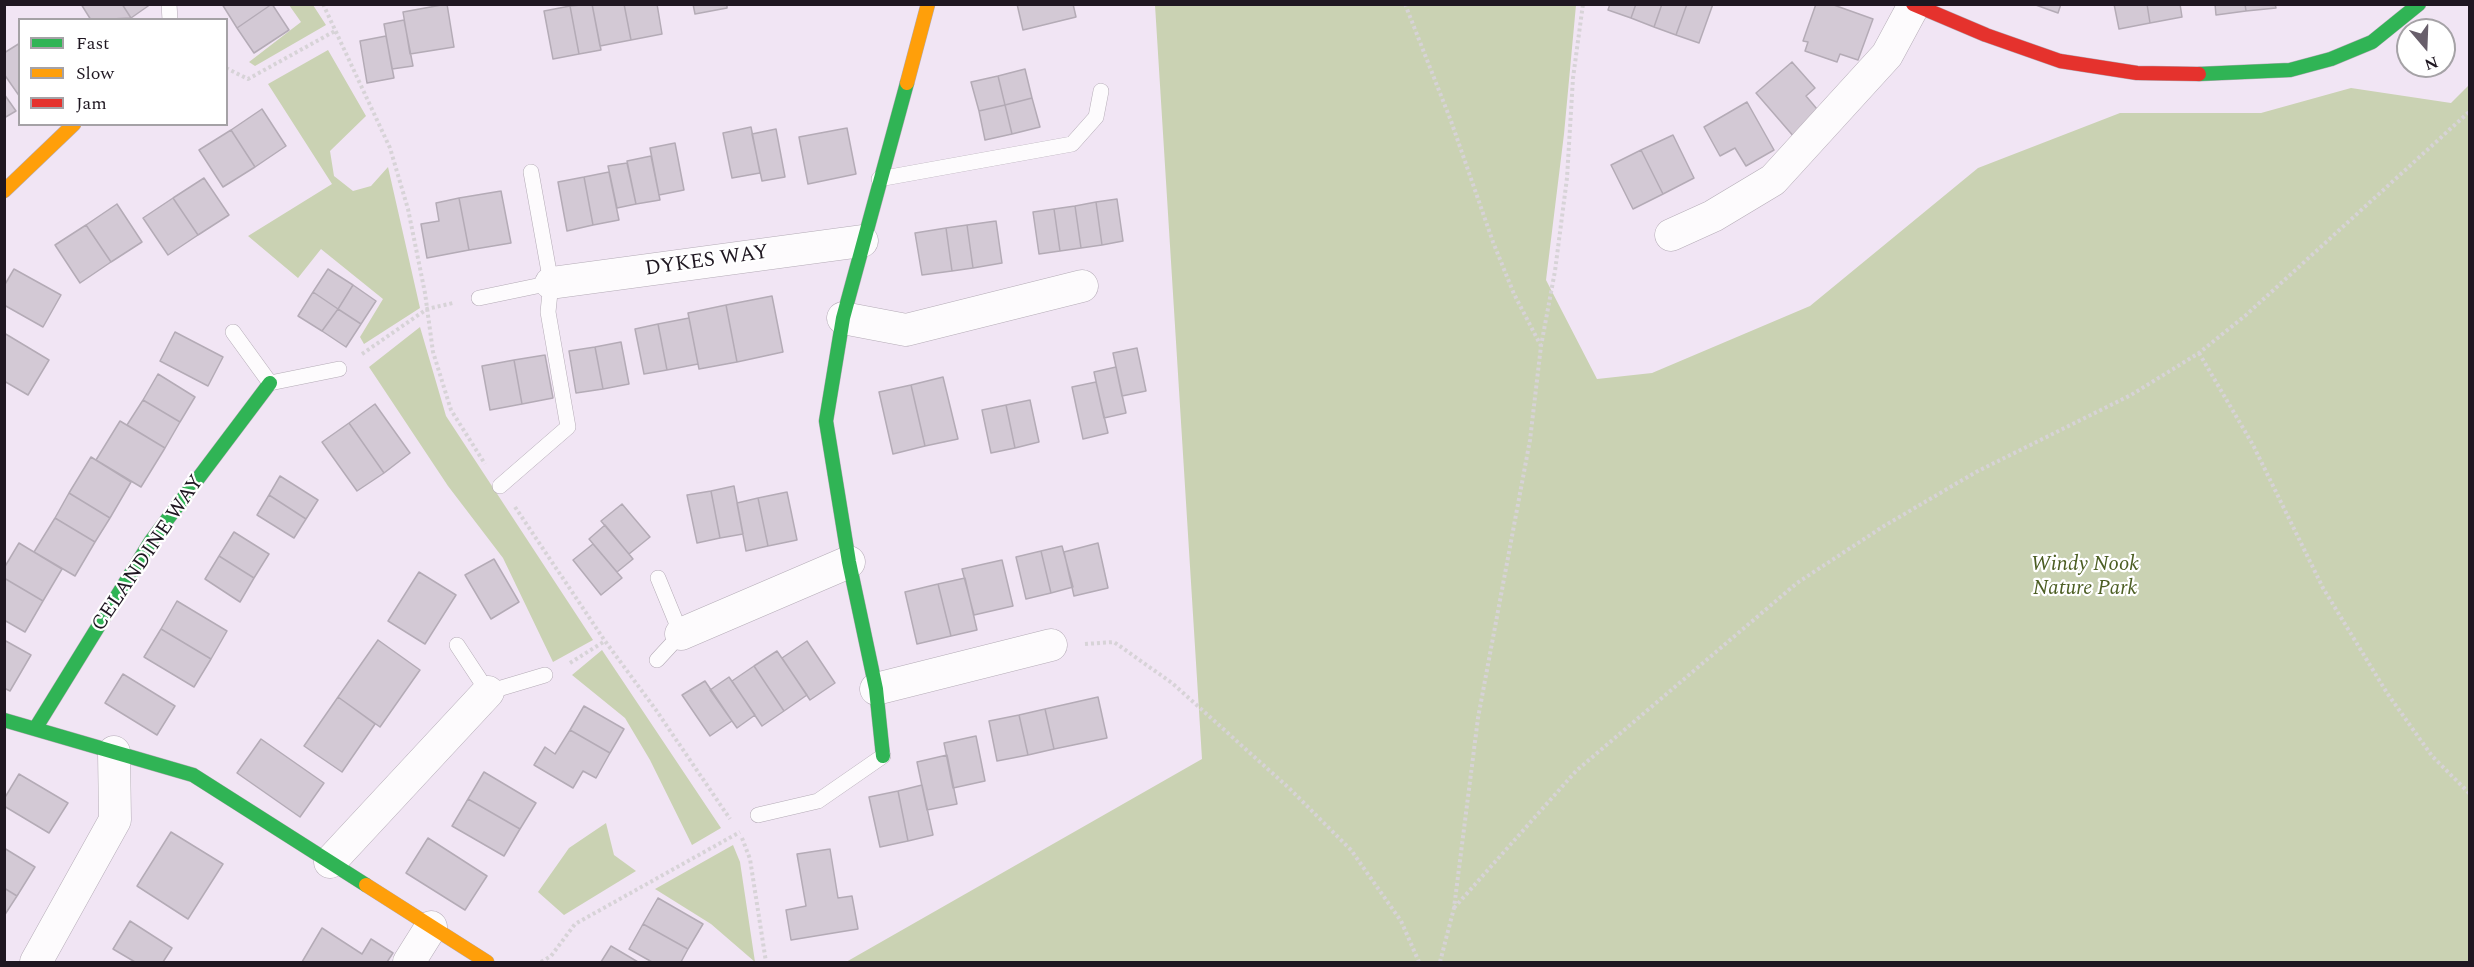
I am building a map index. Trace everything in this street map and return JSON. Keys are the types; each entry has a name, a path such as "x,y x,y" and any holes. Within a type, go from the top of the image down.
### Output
{"street":[{"path":"883,756 876,689 849,562 826,421 843,318 928,4"},
{"path":"1671,236 1713,216 1773,180 1887,56 1913,5 1986,35 2060,61 2137,73 2226,74 2290,70 2331,59 2372,42 2419,4"},
{"path":"4,191 73,126"},
{"name":"DYKES WAY","path":"551,284 862,241"},
{"path":"843,318 906,330 1082,286"},
{"name":"CELANDINE WAY","path":"35,729 151,541 270,383"},
{"path":"681,634 849,562"},
{"path":"876,689 1051,645"},
{"path":"330,862 488,692"},
{"path":"4,720 193,775 487,963"},
{"path":"45,959 115,820 114,752"},
{"path":"409,963 431,927"}],"lane":[{"path":"879,179 1072,144 1096,117 1101,91"},
{"path":"500,486 568,427 548,312 551,284 531,172"},
{"path":"478,298 551,284"},
{"path":"233,332 270,383 339,369"},
{"path":"657,660 681,634 658,578"},
{"path":"457,645 488,692 545,675"},
{"path":"758,815 818,801 883,756"}],"path":[{"path":"1405,4 1451,121 1493,242 1514,294 1541,346"},
{"path":"1440,963 1454,908 1478,718 1502,583 1525,473 1541,346 1555,271 1567,178 1573,78 1583,4"},
{"path":"228,69 248,79 334,31"},
{"path":"1454,908 1576,771 1797,583 1884,526 1976,472 2131,395 2199,353 2246,315 2469,111"},
{"path":"339,369 427,309 478,298"},
{"path":"2199,353 2253,445 2323,588 2387,693 2432,756 2469,794"},
{"path":"545,675 563,668 604,641"},
{"path":"1051,645 1114,642 1172,683 1288,789 1350,850 1401,921 1419,963"},
{"path":"541,963 551,956 575,924 740,832 758,815"}],"green space":[{"path":"289,5 313,5 326,25 255,66 249,62 301,22"},
{"name":"Windy Nook Nature Park","path":"1155,5 1576,5 1564,134 1546,280 1597,379 1652,373 1810,306 1978,168 2120,113 2261,113 2351,88 2451,103 2469,85 2469,962 846,962 1202,759"},
{"path":"328,50 366,116 330,151 334,176 353,191 371,186 388,167 420,308 364,344 360,337 383,299 321,249 298,278 248,236 332,184 268,84"},
{"path":"420,327 446,416 593,640 553,662 503,558 448,486 369,367"},
{"path":"602,650 721,828 692,845 650,760 625,718 572,675"},
{"path":"606,823 614,855 636,871 564,915 538,892 569,848"},
{"path":"733,845 740,862 755,962 711,924 655,889"}],"building":[{"path":"81,4 122,4 131,18 90,18"},
{"path":"122,4 151,4 131,18"},
{"path":"222,4 272,4 237,28"},
{"path":"272,4 289,30 254,53 237,28"},
{"path":"447,4 454,47 410,54 403,12"},
{"path":"592,4 601,50 579,54 570,6"},
{"path":"592,4 624,4 631,40 600,46"},
{"path":"624,4 657,4 662,34 631,40"},
{"path":"693,4 727,4 727,8 695,14"},
{"path":"1017,4 1073,4 1076,17 1023,30"},
{"path":"1610,4 1636,4 1631,18 1608,10"},
{"path":"1636,4 1662,4 1654,27 1631,18"},
{"path":"1662,4 1687,4 1676,35 1654,27"},
{"path":"1687,4 1713,4 1699,43 1676,35"},
{"path":"1816,4 1831,4 1873,19 1858,60 1840,54 1837,62 1805,51 1808,42 1803,41"},
{"path":"2033,4 2061,4 2058,13"},
{"path":"2114,4 2147,4 2150,23 2119,29"},
{"path":"2147,4 2180,4 2182,17 2150,23"},
{"path":"2215,4 2245,4 2246,11 2216,15"},
{"path":"2245,4 2275,4 2276,8 2246,11"},
{"path":"570,6 579,54 553,59 544,11"},
{"path":"404,20 413,66 392,69 384,24"},
{"path":"386,36 394,78 367,83 360,41"},
{"path":"18,44 18,94 4,74 4,53"},
{"path":"1792,62 1815,88 1806,96 1822,115 1795,138 1756,93"},
{"path":"1025,69 1032,98 1005,105 998,76"},
{"path":"998,76 1005,105 979,111 971,82"},
{"path":"4,94 16,111 4,118"},
{"path":"1032,98 1040,127 1012,134 1005,105"},
{"path":"1747,102 1774,150 1746,166 1735,148 1720,156 1704,127"},
{"path":"1005,105 1012,134 985,140 979,111"},
{"path":"262,109 286,146 255,167 231,130"},
{"path":"751,127 760,173 732,178 723,133"},
{"path":"847,128 856,174 808,184 799,137"},
{"path":"776,129 785,177 762,181 752,134"},
{"path":"231,130 255,167 223,187 199,150"},
{"path":"1673,135 1694,178 1663,194 1641,150"},
{"path":"675,143 684,190 659,195 650,148"},
{"path":"1641,150 1663,194 1633,209 1611,165"},
{"path":"651,156 660,200 636,204 627,161"},
{"path":"627,163 636,204 617,208 608,166"},
{"path":"609,172 619,220 593,225 584,177"},
{"path":"584,177 593,225 567,231 558,182"},
{"path":"204,178 229,215 198,235 173,198"},
{"path":"501,191 511,243 469,250 459,198"},
{"path":"173,198 198,235 168,255 143,218"},
{"path":"459,198 469,250 427,258 421,224 439,221 436,203"},
{"path":"1117,199 1123,241 1102,245 1096,202"},
{"path":"1096,202 1102,245 1081,248 1075,206"},
{"path":"117,204 142,242 111,262 86,225"},
{"path":"1075,206 1081,248 1060,251 1054,209"},
{"path":"1054,209 1060,251 1039,254 1033,212"},
{"path":"996,221 1002,263 973,268 967,225"},
{"path":"86,225 111,262 80,283 55,245"},
{"path":"967,225 973,268 952,271 946,228"},
{"path":"946,228 952,271 922,275 915,233"},
{"path":"14,269 61,295 43,327 4,305 4,286"},
{"path":"328,269 353,285 338,309 313,292"},
{"path":"353,285 376,301 361,324 338,309"},
{"path":"313,292 338,309 322,331 298,316"},
{"path":"772,296 783,352 737,362 726,305"},
{"path":"726,305 737,362 699,369 688,313"},
{"path":"338,309 361,324 346,347 322,331"},
{"path":"689,318 698,364 667,370 658,324"},
{"path":"658,324 667,370 644,374 635,329"},
{"path":"175,332 223,357 208,386 160,361"},
{"path":"4,333 49,360 28,395 4,381"},
{"path":"621,342 629,384 603,389 595,347"},
{"path":"595,347 603,389 576,393 569,351"},
{"path":"1137,348 1146,391 1122,396 1113,353"},
{"path":"545,355 553,398 522,404 514,360"},
{"path":"514,360 522,404 490,410 482,366"},
{"path":"1116,367 1126,413 1104,418 1094,372"},
{"path":"158,374 195,397 180,422 143,400"},
{"path":"943,377 958,439 925,446 911,385"},
{"path":"1096,382 1108,433 1083,439 1072,387"},
{"path":"911,385 925,446 893,454 879,392"},
{"path":"143,400 180,422 165,448 127,425"},
{"path":"1030,400 1039,442 1015,448 1006,405"},
{"path":"375,404 410,453 384,473 349,423"},
{"path":"1006,405 1015,448 991,453 982,410"},
{"path":"120,421 165,448 141,487 96,460"},
{"path":"349,423 384,473 357,491 322,442"},
{"path":"91,457 131,482 110,518 69,493"},
{"path":"280,476 318,500 306,519 269,495"},
{"path":"734,486 743,534 720,538 711,491"},
{"path":"711,491 720,538 697,543 687,495"},
{"path":"787,492 797,540 768,546 758,498"},
{"path":"69,493 110,518 95,542 55,518"},
{"path":"269,495 306,519 294,538 257,515"},
{"path":"758,498 768,546 746,551 737,503"},
{"path":"622,504 650,537 629,554 601,521"},
{"path":"55,518 95,542 75,576 34,552"},
{"path":"605,525 633,559 617,572 589,539"},
{"path":"234,532 269,554 254,578 219,556"},
{"path":"19,543 62,569 43,601 4,578 4,568"},
{"path":"1098,543 1108,588 1074,596 1064,552"},
{"path":"593,544 622,578 601,595 573,560"},
{"path":"1062,546 1073,587 1051,593 1041,551"},
{"path":"1041,551 1051,593 1026,599 1016,557"},
{"path":"219,556 254,578 240,602 205,579"},
{"path":"494,559 519,602 491,619 465,575"},
{"path":"1002,560 1013,606 974,615 962,569"},
{"path":"419,572 456,595 425,644 388,621"},
{"path":"4,578 43,601 25,632 4,620"},
{"path":"965,578 977,630 951,636 938,584"},
{"path":"938,584 951,636 917,644 905,592"},
{"path":"177,601 227,631 211,659 161,629"},
{"path":"161,629 211,659 194,687 144,657"},
{"path":"4,640 31,655 10,691 4,688"},
{"path":"378,640 420,670 380,727 338,697"},
{"path":"807,641 835,683 810,700 782,658"},
{"path":"777,651 807,695 784,711 754,666"},
{"path":"754,666 784,711 762,726 732,681"},
{"path":"123,674 175,706 157,735 105,703"},
{"path":"729,677 755,715 737,728 710,690"},
{"path":"705,681 732,721 710,736 682,695"},
{"path":"338,697 375,724 342,772 304,746"},
{"path":"1098,697 1107,738 1054,749 1045,709"},
{"path":"584,706 624,729 610,753 570,730"},
{"path":"1045,709 1054,749 1028,755 1019,715"},
{"path":"1019,715 1028,755 997,761 989,721"},
{"path":"570,730 610,753 596,778 583,771 573,788 534,765 545,747 555,754"},
{"path":"976,736 985,781 953,788 944,743"},
{"path":"261,739 324,783 300,817 237,773"},
{"path":"947,755 957,804 927,810 917,762"},
{"path":"484,772 536,803 520,829 468,799"},
{"path":"19,774 68,803 49,833 4,806 4,799"},
{"path":"922,785 933,835 908,841 898,791"},
{"path":"898,791 908,841 880,847 869,797"},
{"path":"468,799 520,829 504,856 452,826"},
{"path":"171,832 223,864 188,919 137,886"},
{"path":"428,838 487,876 465,910 406,873"},
{"path":"4,848 35,867 17,896 4,888"},
{"path":"830,849 838,898 852,896 858,929 791,940 786,910 806,906 797,854"},
{"path":"4,888 17,896 4,916"},
{"path":"658,898 703,924 688,949 643,924"},
{"path":"130,921 172,948 163,962 135,962 113,949"},
{"path":"643,924 688,949 681,962 652,962 629,949"},
{"path":"322,928 362,954 371,939 393,953 387,962 302,962"},
{"path":"611,946 638,962 601,962"}],"traffic: fast":[{"path":"2199,74 2290,70 2331,59 2372,42 2419,4"},
{"path":"883,756 876,689 849,562 826,421 843,318 907,83"},
{"path":"35,729 151,541 270,383"},
{"path":"4,720 193,775 366,885"}],"traffic: slow":[{"path":"907,83 928,4"},
{"path":"4,191 72,126"},
{"path":"366,885 487,962"}],"traffic: jam":[{"path":"1913,4 1986,35 2060,61 2137,73 2199,74"}]}
